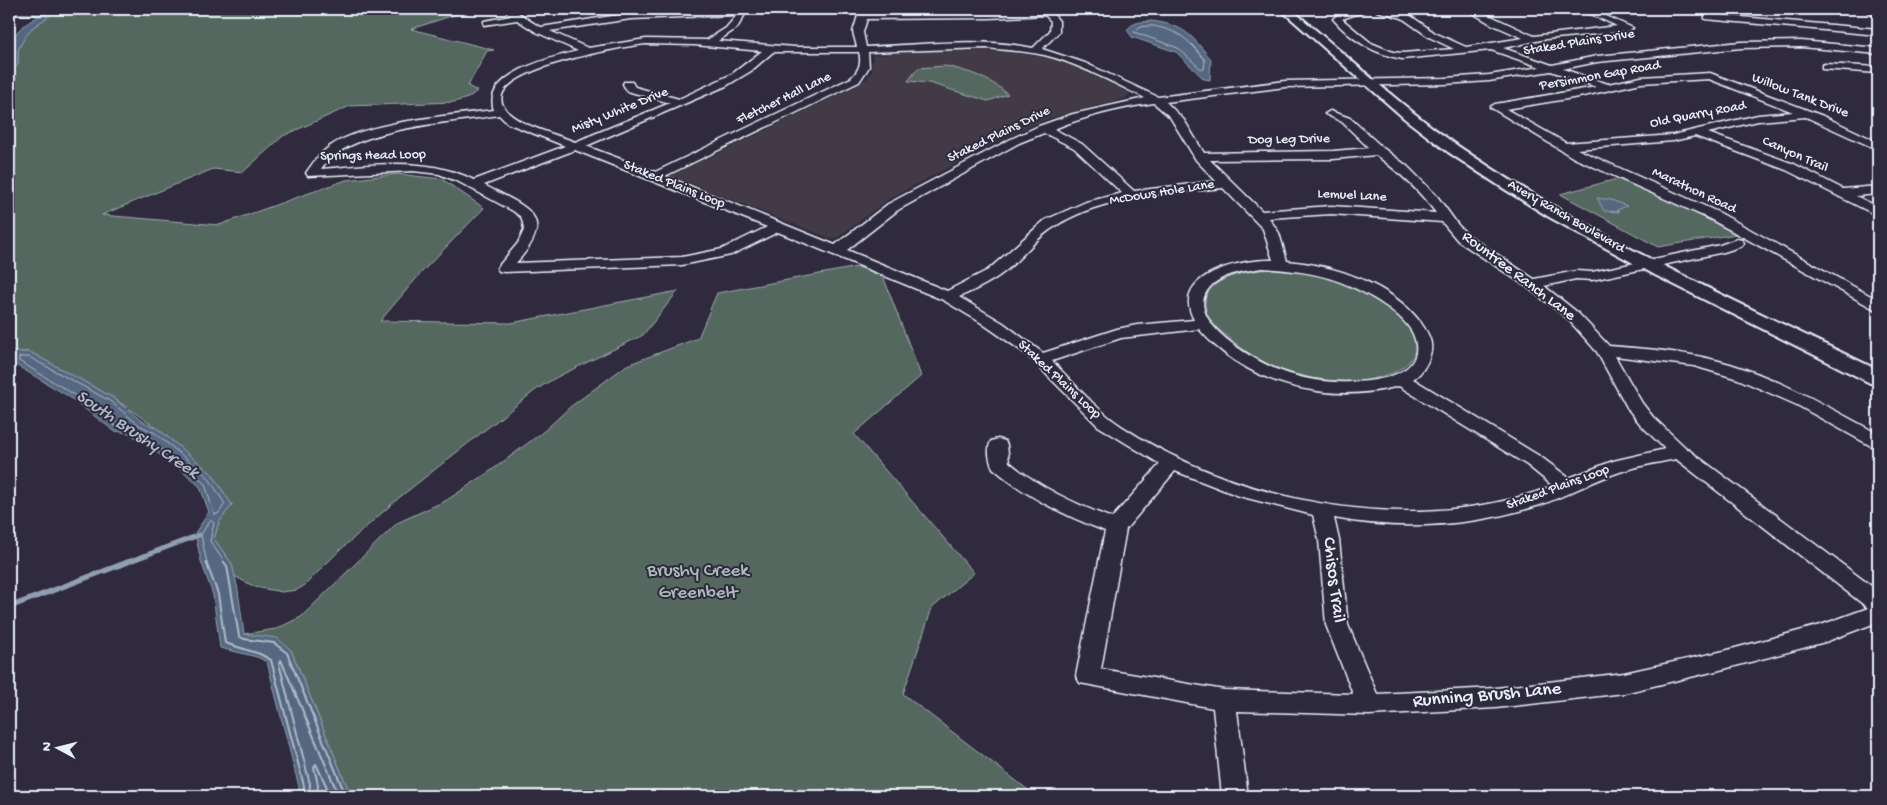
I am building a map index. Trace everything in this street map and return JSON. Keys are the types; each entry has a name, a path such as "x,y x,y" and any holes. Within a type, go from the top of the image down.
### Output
{"main road":[{"name":"Avery Ranch Boulevard","path":"1285,9 1375,80 1495,165 1543,195 1649,259 1878,378"},
{"name":"Avery Ranch Boulevard","path":"1297,9 1375,80"},
{"name":"Avery Ranch Boulevard","path":"1649,259 1878,365"}],"street":[{"path":"508,9 539,30 586,51"},
{"path":"1216,9 1256,9"},
{"path":"1362,9 1337,19 1373,47 1402,56 1492,47 1532,38 1628,28 1583,9"},
{"path":"1380,9 1405,16 1432,35 1464,50"},
{"path":"1470,9 1494,22 1532,38"},
{"path":"1868,9 1878,15"},
{"path":"539,30 613,14 667,14 744,10"},
{"path":"707,44 731,28 744,10"},
{"path":"864,12 1048,10 1055,21 1054,32 1035,51"},
{"name":"Fletcher Hall Lane","path":"654,176 855,80 865,68 858,28 864,12"},
{"path":"487,23 520,17"},
{"path":"1708,17 1878,32"},
{"name":"Staked Plains Drive","path":"1375,80 1472,73 1616,50 1750,39 1820,41 1878,47"},
{"path":"500,112 496,103 499,91 512,79 531,69 586,51 647,42 770,49 863,50 971,45 1035,51 1075,62 1155,99 1174,114 1200,157 1224,184 1258,215 1270,230 1281,265"},
{"name":"Staked Plains Drive","path":"837,251 882,214 915,194 1015,141 1043,128 1104,109 1155,99 1284,84 1489,78 1617,56 1765,44 1828,46 1878,51"},
{"path":"1492,47 1609,88"},
{"name":"Misty White Drive","path":"472,185 575,146 726,83 752,66 770,49"},
{"path":"1825,68 1878,70"},
{"name":"Persimmon Gap Road","path":"1495,107 1579,94 1651,79 1710,76"},
{"name":"Willow Tank Drive","path":"1710,76 1808,114 1878,146"},
{"path":"628,84 631,89 680,103"},
{"name":"Marathon Road","path":"1495,107 1602,167 1715,216 1878,306"},
{"name":"Staked Plains Loop","path":"500,112 511,121 654,176 948,297 990,322 1040,358 1098,417 1112,428 1172,462 1241,490 1322,510 1406,518 1448,517 1488,512 1521,504 1619,465 1679,452"},
{"name":"Springs Head Loop","path":"500,112 384,129 367,134 338,145 328,152 320,159 312,173 400,168 428,169 451,174 517,208 527,216 531,225 529,234 504,268 682,261 726,252 776,227"},
{"name":"Rountree Ranch Lane","path":"1330,114 1346,120 1418,184 1464,238 1532,284 1572,316 1604,350 1634,405 1647,421 1679,452 1878,603"},
{"name":"Old Quarry Road","path":"1564,147 1651,140 1697,133 1758,118 1808,114"},
{"path":"1043,128 1078,146 1131,195"},
{"name":"Canyon Trail","path":"1697,133 1790,167 1878,212"},
{"name":"Dog Leg Drive","path":"1200,157 1379,151"},
{"name":"McDows Hole Lane","path":"948,297 991,275 1007,262 1031,236 1057,219 1093,205 1131,195 1224,184"},
{"path":"1841,193 1878,190"},
{"name":"Lemuel Lane","path":"1258,215 1331,210 1445,218"},
{"path":"1532,284 1576,275 1592,276 1649,259 1724,248 1737,243 1758,240"},
{"path":"1262,264 1281,265 1313,268 1343,277 1374,293 1414,322 1422,335 1425,346 1424,355 1418,366 1410,374 1383,384 1348,387 1319,386 1294,381 1261,369 1246,361 1219,341 1202,324 1196,313 1194,303 1196,295 1203,284 1212,277 1234,268 1262,264"},
{"path":"1040,358 1117,334 1137,330 1202,324"},
{"path":"1604,350 1672,357 1724,368 1778,390 1878,442"},
{"path":"1400,379 1534,461 1567,487"},
{"path":"998,445 1000,464 1027,487 1074,510 1116,527 1172,462"},
{"name":"Chisos Trail","path":"1322,510 1329,540 1337,625 1370,705"},
{"name":"Running Brush Lane","path":"1116,527 1088,676 1224,700 1370,705 1496,698 1624,683 1825,633 1878,613"},
{"path":"1224,700 1235,796"}],"shaded area":[{"path":"954,49 1014,53 1050,58 1071,65 1130,93 1126,98 1050,118 1016,132 890,198 837,238 832,239 669,175 715,155 854,87 866,79 872,72 873,55"}],"green space":[{"path":"59,9 473,9 411,29 494,50 487,51 468,86 477,91 468,98 454,102 350,106 283,136 243,172 213,169 102,215 219,225 346,180 397,174 442,179 484,208 421,273 380,321 511,323 678,291 643,335 557,377 537,389 400,497 339,551 305,585 297,590 282,592 255,587 234,576 232,564 214,539 219,522 232,505 212,474 158,429 112,397 30,352 9,352 9,76 18,64 18,50 24,37 32,28"},
{"path":"945,66 978,76 1008,94 988,101 929,83 908,81 918,68"},
{"path":"1617,179 1675,203 1736,234 1658,247 1560,194"},
{"name":"Brushy Creek Greenbelt","path":"857,267 883,276 921,376 854,434 974,573 932,608 903,694 1036,796 351,796 291,650 244,634 276,629 301,617 397,523 447,500 492,470 544,431 570,407 627,365 698,338 717,293"},
{"path":"1272,269 1306,272 1331,277 1377,300 1391,310 1412,334 1415,346 1412,358 1396,371 1377,378 1354,381 1330,381 1284,371 1252,355 1213,324 1208,316 1205,303 1208,293 1215,285 1225,279 1250,272"}],"water":[{"path":"51,9 59,9 32,28 25,37 18,50 18,64 9,76 10,50 16,34 28,22"},
{"path":"1152,21 1173,26 1192,37 1211,59 1210,80 1204,79 1176,52 1132,37 1127,30 1135,23"},
{"path":"1597,198 1611,200 1627,206 1617,210 1619,212 1604,211"},
{"name":"South Brushy Creek","path":"9,352 30,352 112,397 142,421 158,429 212,474 232,505 219,522 214,539 232,564 238,590 244,634 277,638 291,650 351,796 298,796 299,787 267,662 257,657 220,648 213,595 201,561 195,533 209,512 200,487 183,471 129,433 114,431 68,396 9,361"}],"waterway":[{"path":"9,14 46,15"},
{"path":"125,563 199,535"},
{"path":"9,607 128,562"}]}
